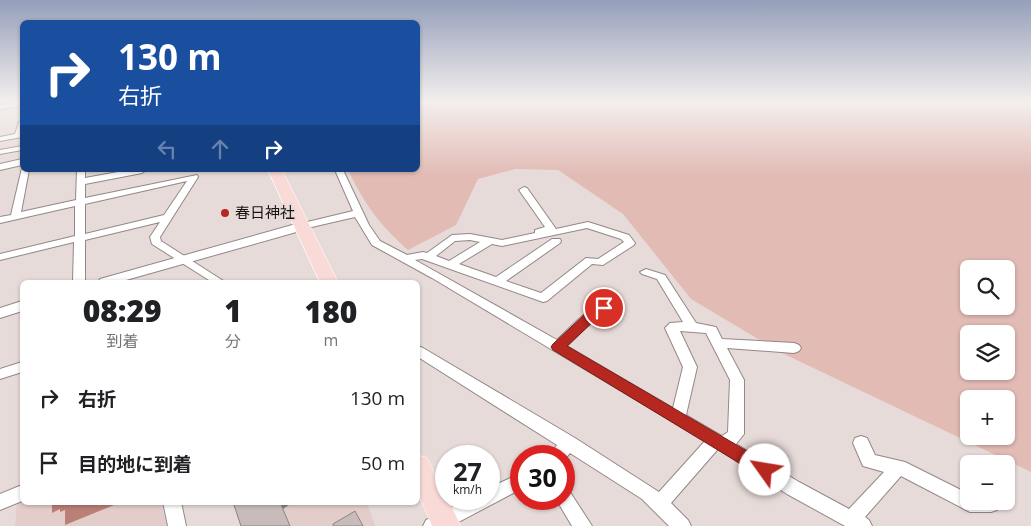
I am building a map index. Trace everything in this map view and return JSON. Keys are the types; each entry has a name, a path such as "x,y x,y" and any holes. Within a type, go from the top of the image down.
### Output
{"main road":[{"path":"276,172 328,280"},
{"path":"420,471 441,524"}],"street":[{"path":"0,139 20,136"},
{"path":"0,152 20,148"},
{"path":"0,166 20,162"},
{"path":"15,217 25,172"},
{"path":"79,280 81,172"},
{"path":"81,182 132,172"},
{"path":"340,172 370,238 376,243 719,441 793,488 857,523 897,468"},
{"path":"0,220 80,203 191,173"},
{"path":"191,173 168,217 155,237 156,242 216,280"},
{"path":"450,265 487,241 551,228 524,190"},
{"path":"112,280 358,212"},
{"path":"0,257 168,217"},
{"path":"406,259 423,255 428,257 450,265 498,281 543,298 590,260 599,263 630,243 625,237 588,225 502,243 470,237 452,238 428,257"},
{"path":"498,281 556,241"},
{"path":"646,272 661,277 692,327"},
{"path":"0,313 20,307"},
{"path":"558,347 592,315 604,308"},
{"path":"659,504 719,441 733,438 736,434 738,380 712,330 675,326 672,328 690,367 680,412 676,416"},
{"path":"718,343 794,348"},
{"path":"420,352 556,445"},
{"path":"0,374 20,368"},
{"path":"861,443 869,461 899,467 960,499"},
{"path":"575,456 648,492 682,526"},
{"path":"0,502 20,494"},
{"path":"173,505 178,526"},
{"path":"441,524 466,510"},
{"path":"572,510 583,526"}],"shaded area":[{"path":"420,126 1031,126 1031,472 1015,464 1015,455 995,455 975,445 1015,445 1015,390 960,390 960,438 780,352 691,299 623,214 558,170 515,169 478,179 456,225 408,250 374,213 360,194 349,172 420,172"},
{"path":"20,501 20,505 162,505 167,526 15,526 17,502"},
{"path":"52,505 114,505 65,525 65,510 60,512 60,509 52,513"},
{"path":"258,505 368,505 375,526 241,526 237,516"}],"building":[{"path":"234,505 281,505 290,526 241,526"},
{"path":"355,511 363,526 333,526 333,524"}],"place":[{"name":"春日神社","path":"225,213"}],"route":[{"path":"604,308 592,315 558,347 765,470"}]}
